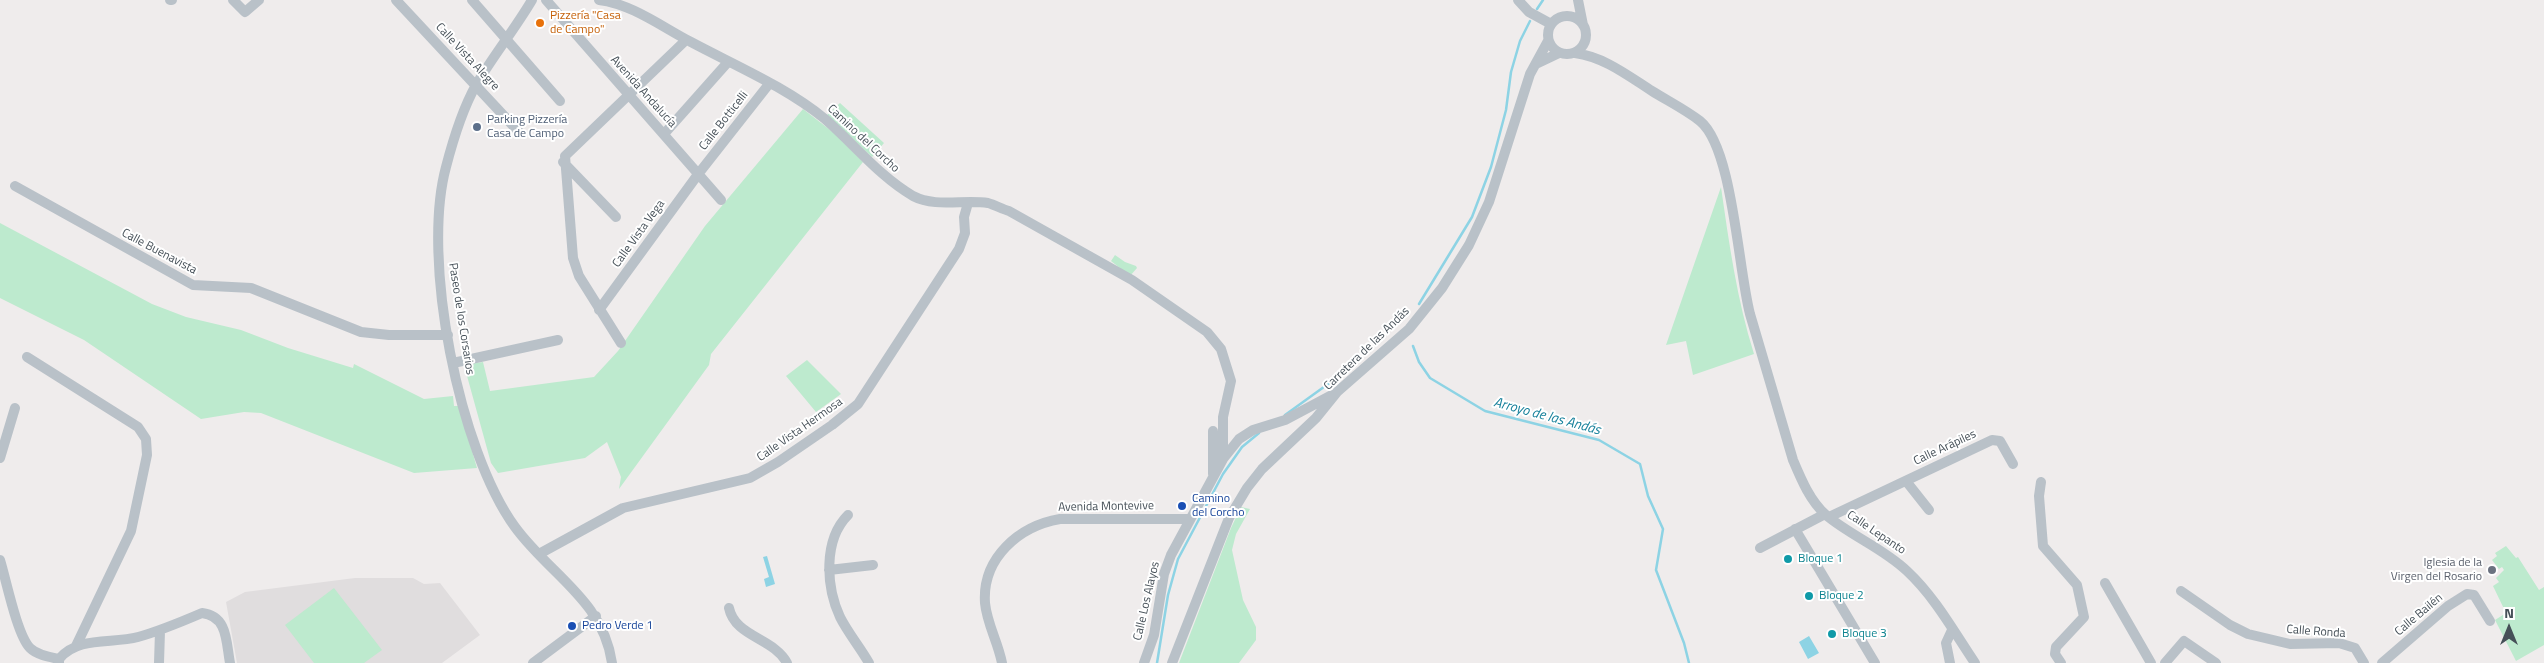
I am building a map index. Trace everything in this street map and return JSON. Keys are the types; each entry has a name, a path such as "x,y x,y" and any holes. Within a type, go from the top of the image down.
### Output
{"street":[{"path":"233,0 245,12 259,0"},
{"name":"Calle Vista Alegre","path":"396,0 519,132"},
{"path":"472,0 560,102"},
{"name":"Paseo de los Corsarios","path":"532,0 476,85 459,125 440,192 439,265 453,363 470,428 493,491 515,528 539,554"},
{"name":"Avenida Andalucía","path":"546,0 721,200"},
{"name":"Camino del Corcho","path":"599,0 613,3 643,15 686,40 800,100 877,170 916,197 933,202 988,203 1009,211 1132,280 1207,332 1221,349 1231,381 1223,427 1227,446 1223,459 1190,519"},
{"path":"1518,0 1529,12 1551,24"},
{"path":"1559,53 1548,41 1548,30 1551,24 1564,16 1578,1"},
{"path":"1538,62 1559,53 1575,53 1596,57 1594,50 1585,40 1578,1"},
{"path":"1564,16 1574,18 1583,25"},
{"path":"621,343 579,276 573,258 563,162 565,156 686,40"},
{"path":"1575,53 1585,40"},
{"name":"Carretera de las Andás","path":"1172,663 1237,502 1262,469 1316,418 1337,392 1409,329 1442,288 1470,245 1489,202 1530,74 1548,41"},
{"name":"Calle Lepanto","path":"1596,57 1701,122 1713,136 1721,152 1726,176 1748,306 1792,460 1803,482 1827,516 1889,556 1907,570 1931,598 1975,663"},
{"path":"664,134 728,62"},
{"name":"Calle Botticelli","path":"699,174 770,84"},
{"path":"563,162 616,217"},
{"name":"Calle Vista Vega","path":"600,310 699,174"},
{"name":"Calle Buenavista","path":"14,186 193,285 251,288 361,332 389,335 448,335"},
{"name":"Calle Vista Hermosa","path":"539,554 623,508 750,478 778,462 858,404 959,249 965,233 964,217 968,203"},
{"path":"453,363 558,340"},
{"path":"27,357 138,427 146,439 147,455 131,531 76,646"},
{"path":"1288,421 1337,392"},
{"path":"0,458 15,408"},
{"path":"1227,446 1264,425 1316,418"},
{"path":"1288,421 1299,434"},
{"path":"1223,427 1240,439"},
{"name":"Camino del Corcho","path":"1213,431 1213,475"},
{"name":"Calle Arápiles","path":"1760,548 1795,529 1906,481 1992,440 2000,441 2013,464"},
{"name":"Calle Arápiles","path":"1906,481 1929,510"},
{"path":"2041,482 2039,496 2043,546 2077,585 2084,617 2056,647 2055,654 2061,663"},
{"path":"848,514 836,533 829,570 834,602 841,618 868,663"},
{"name":"Avenida Montevive","path":"1002,663 988,622 985,603 986,583 1001,553 1013,538 1043,522 1060,518 1190,519"},
{"name":"Calle Los Alayos","path":"1144,663 1154,635 1164,574 1190,519"},
{"path":"1795,529 1875,663"},
{"path":"539,554 596,616 608,641 612,663"},
{"path":"0,560 22,636 30,648 44,656 59,661 64,652 76,646 90,642 112,642 160,630 202,613 213,614 221,621 230,663"},
{"path":"829,570 873,565"},
{"path":"2105,583 2151,663"},
{"name":"Calle Ronda","path":"2181,591 2230,625 2248,634 2290,644 2340,643 2355,648 2364,663"},
{"name":"Calle Bailén","path":"2382,663 2448,606 2467,594 2474,595 2490,621"},
{"path":"729,608 730,616 742,630 770,645 784,657 787,663"},
{"path":"533,663 596,616"},
{"path":"159,663 160,630"},
{"path":"1950,663 1946,643 1952,630"},
{"path":"2165,663 2184,641 2216,663"}],"shaded area":[{"path":"355,578 413,578 424,584 440,583 480,635 442,663 237,663 226,602 245,592"}],"green space":[{"path":"840,103 884,143 872,157 827,115"},
{"path":"803,109 834,133 863,162 711,354 709,365 619,489 621,477 607,442 585,458 498,473 491,463 464,365 483,362 490,391 594,377 618,351 705,226"},
{"path":"1721,187 1738,292 1754,354 1693,375 1686,341 1666,345"},
{"path":"0,223 152,304 186,317 241,330 288,348 353,368 354,364 424,399 453,396 454,406 459,406 477,468 414,473 261,413 244,412 201,419 84,340 0,298"},
{"path":"1115,255 1125,262 1136,266 1137,268 1130,276 1111,261"},
{"path":"807,360 841,394 816,412 786,376"},
{"path":"1241,507 1250,509 1236,534 1232,550 1243,600 1256,627 1256,640 1239,663 1179,663 1231,528"},
{"path":"2506,546 2516,558 2518,557 2539,590 2544,587 2544,645 2516,661 2495,620 2506,613 2493,586 2499,582 2496,578 2504,570 2502,567 2499,569 2492,560 2497,556 2495,553"},
{"path":"334,588 382,650 364,663 314,663 285,625"}],"water":[{"path":"767,556 775,584 766,587 764,579 769,577 763,557"},
{"path":"1809,636 1819,653 1808,659 1799,642"}],"waterway":[{"name":"Arroyo de las Andás","path":"1537,9 1543,0"},
{"name":"Arroyo de las Andás","path":"1419,304 1472,217 1491,167 1506,110 1511,72 1520,41 1530,21"},
{"name":"Arroyo de las Andás","path":"1413,346 1419,362 1430,378 1485,411 1599,440 1640,464 1648,496 1663,529 1656,570 1684,643 1689,663"},
{"path":"1285,415 1353,366"},
{"path":"1157,663 1168,595 1178,559 1223,474 1242,447 1259,433"}],"place":[{"name":"Pizzería \"Casa de Campo\"","path":"540,23"},
{"name":"Parking Pizzería Casa de Campo","path":"477,127"},
{"name":"Camino del Corcho","path":"1182,506"},
{"name":"Bloque 1","path":"1788,559"},
{"name":"Iglesia de la Virgen del Rosario","path":"2492,570"},
{"name":"Bloque 2","path":"1809,596"},
{"name":"Pedro Verde 1","path":"572,626"},
{"name":"Bloque 3","path":"1832,634"}]}
